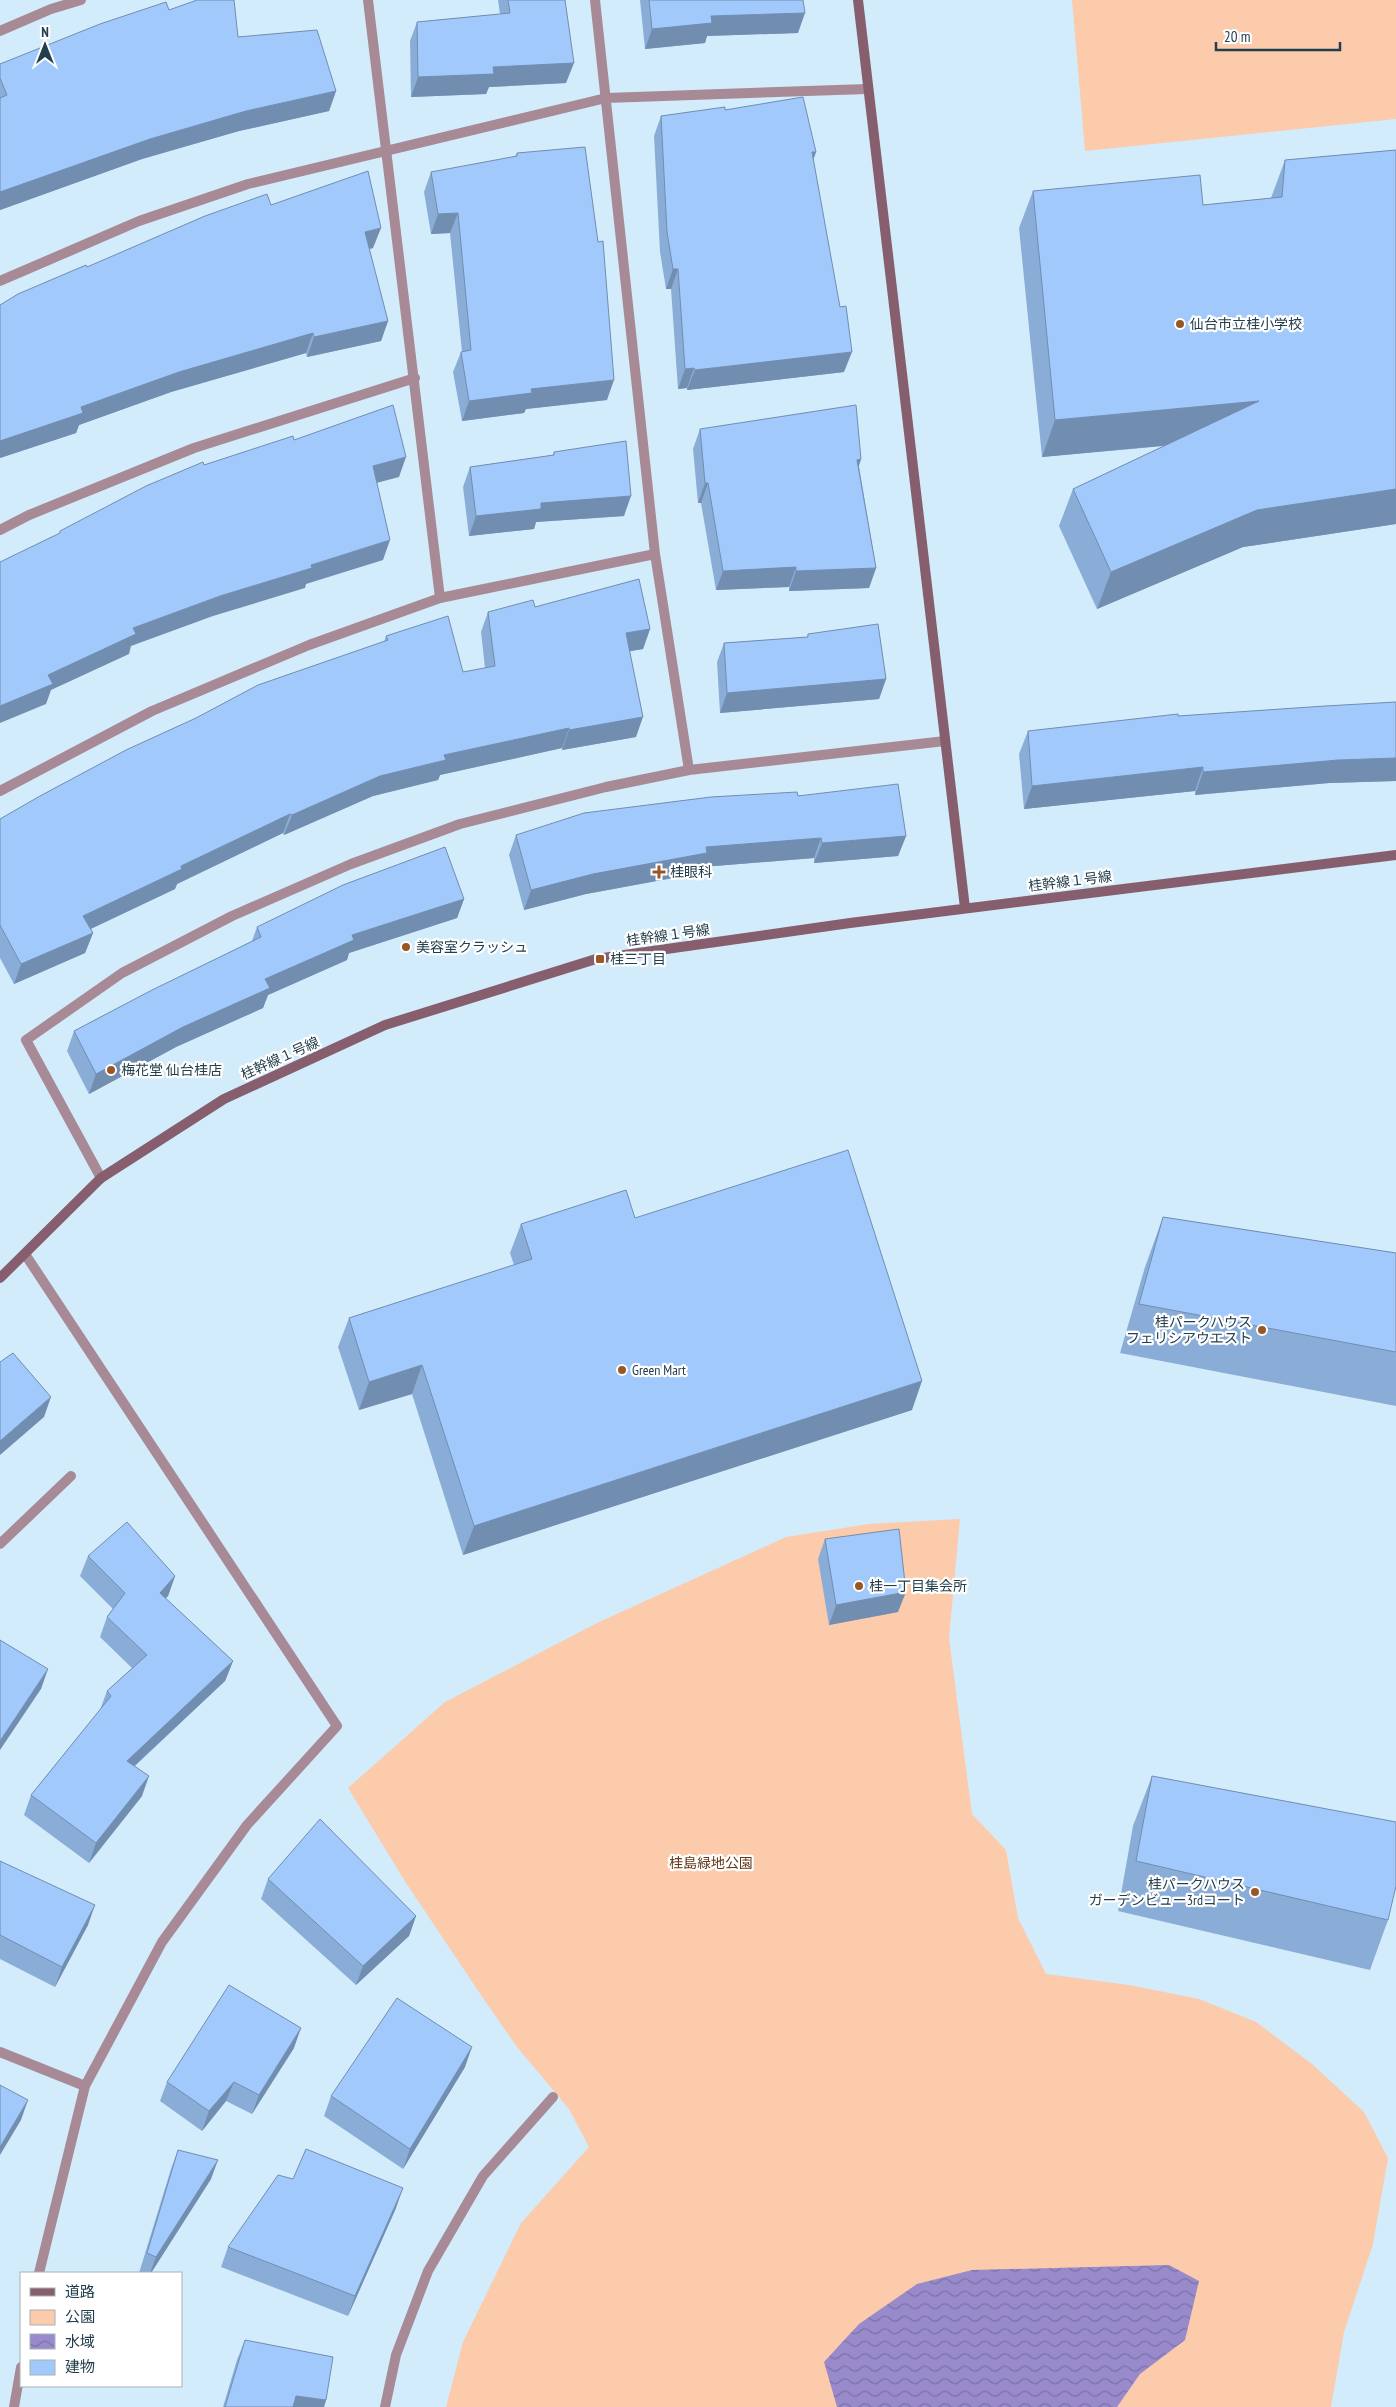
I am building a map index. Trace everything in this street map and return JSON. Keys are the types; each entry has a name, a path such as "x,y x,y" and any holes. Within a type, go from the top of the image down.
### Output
{"street":[{"path":"0,32 51,9 81,0"},
{"path":"368,0 440,598"},
{"path":"595,0 655,554 688,770"},
{"path":"858,0 965,908"},
{"path":"0,281 139,220 229,190 385,150 606,98 868,90"},
{"path":"0,530 29,515 194,448 414,378"},
{"path":"0,791 152,710 309,645 440,598 655,554"},
{"path":"101,1178 26,1040 122,973 232,916 351,864 460,824 606,787 688,770 945,741"},
{"name":"桂幹線１号線","path":"0,1278 101,1178 224,1099 385,1026 596,959 965,908 1396,855"},
{"path":"25,1254 337,1726 247,1825 162,1942 85,2086 39,2272"},
{"path":"0,1544 71,1476"},
{"path":"0,2052 85,2086"},
{"path":"385,2407 396,2355 428,2271 483,2176 553,2097"},
{"path":"14,2407 20,2373"}],"green space":[{"path":"1072,0 1396,0 1396,119 1085,151"},
{"name":"桂島緑地公園","path":"960,1519 949,1638 972,1814 1006,1850 1018,1918 1046,1974 1129,1985 1199,1999 1256,2022 1312,2064 1364,2112 1388,2158 1373,2244 1344,2332 1331,2407 446,2407 463,2342 521,2223 589,2147 569,2109 517,2047 485,2001 406,1883 348,1788 445,1702 599,1622 786,1537 869,1524"}],"water":[{"path":"1169,2265 1199,2281 1185,2340 1140,2374 1117,2407 837,2407 824,2362 859,2324 917,2284 972,2270"}],"building":[{"path":"197,0 234,0 238,37 317,30 336,91 246,111 150,139 0,192 0,98 7,95 0,78 0,64 100,24 166,2 169,10"},
{"path":"508,0 565,0 574,63 493,67 494,74 418,77 417,22 510,13"},
{"path":"649,0 803,0 805,13 711,16 712,23 652,29"},
{"path":"803,97 816,152 812,152 840,307 846,306 852,352 695,370 694,368 685,369 678,269 673,269 667,232 661,116 725,107 725,110"},
{"path":"585,147 598,242 603,241 614,380 531,389 532,393 469,401 461,352 471,350 458,213 438,214 431,172 517,156 517,153"},
{"path":"1396,150 1396,489 1257,510 1111,572 1073,489 1259,401 1055,420 1033,191 1200,175 1203,205 1282,197 1285,160"},
{"path":"368,171 381,228 365,232 388,321 314,337 313,333 179,372 81,407 83,413 0,441 0,305 18,294 86,265 87,267 205,216 267,194 271,205"},
{"path":"393,405 406,457 373,466 390,540 311,565 312,568 220,596 133,628 136,634 48,675 53,684 0,706 0,562 60,533 60,531 146,486 203,462 204,465 293,436 294,440"},
{"path":"856,405 861,459 857,460 876,568 796,571 796,567 723,571 708,483 705,483 700,429"},
{"path":"626,441 631,496 541,503 541,509 476,516 470,467 554,455 554,452"},
{"path":"639,579 650,629 626,633 643,717 569,730 569,728 444,755 446,760 380,776 292,815 290,814 181,866 182,869 83,916 93,933 21,964 0,925 0,819 126,750 196,718 258,685 388,640 386,636 448,616 463,672 495,666 488,612 533,600 535,607"},
{"path":"878,624 886,679 727,693 724,643 808,637 808,634"},
{"path":"1396,702 1396,758 1338,760 1203,772 1203,767 1032,786 1028,731 1178,714 1178,716"},
{"path":"898,784 906,836 822,843 821,838 706,847 707,853 593,874 531,890 516,835 584,813 711,797 797,792 798,796"},
{"path":"445,847 464,899 352,935 354,940 265,979 270,988 183,1027 96,1074 74,1031 152,990 261,937 257,927 343,885"},
{"name":"Green Mart","path":"848,1150 922,1381 474,1526 422,1365 369,1382 349,1318 532,1259 521,1224 626,1190 635,1218"},
{"path":"1163,1217 1396,1253 1396,1352 1139,1304"},
{"path":"13,1353 51,1397 0,1441 0,1362"},
{"path":"127,1522 175,1576 160,1593 233,1661 127,1761 149,1776 96,1843 31,1795 111,1696 107,1691 147,1655 107,1617 125,1593 88,1556"},
{"name":"桂一丁目集会所","path":"899,1529 906,1592 836,1605 825,1539"},
{"path":"0,1640 48,1669 0,1741"},
{"path":"1152,1776 1396,1822 1396,1886 1388,1920 1136,1861"},
{"path":"320,1819 416,1916 363,1966 268,1879"},
{"path":"0,1861 95,1905 62,1967 0,1935"},
{"path":"229,1985 301,2028 259,2095 234,2082 209,2111 167,2082"},
{"path":"397,1998 472,2047 410,2149 331,2096"},
{"path":"0,2085 28,2100 0,2147"},
{"path":"306,2149 403,2188 355,2296 228,2247 278,2175 293,2179"},
{"path":"178,2150 218,2160 156,2257 147,2253"},
{"path":"245,2340 333,2357 326,2400 296,2396 293,2407 225,2407"}],"place":[{"name":"仙台市立桂小学校","path":"1180,324"},
{"name":"桂眼科","path":"659,872"},
{"name":"美容室クラッシュ","path":"406,947"},
{"name":"桂三丁目","path":"600,959"},
{"name":"梅花堂 仙台桂店","path":"111,1070"},
{"name":"桂パークハウス フェリシアウエスト","path":"1262,1330"},
{"name":"Green Mart","path":"622,1370"},
{"name":"桂一丁目集会所","path":"859,1586"},
{"name":"桂パークハウス ガーデンビュー3rdコート","path":"1255,1892"}]}
